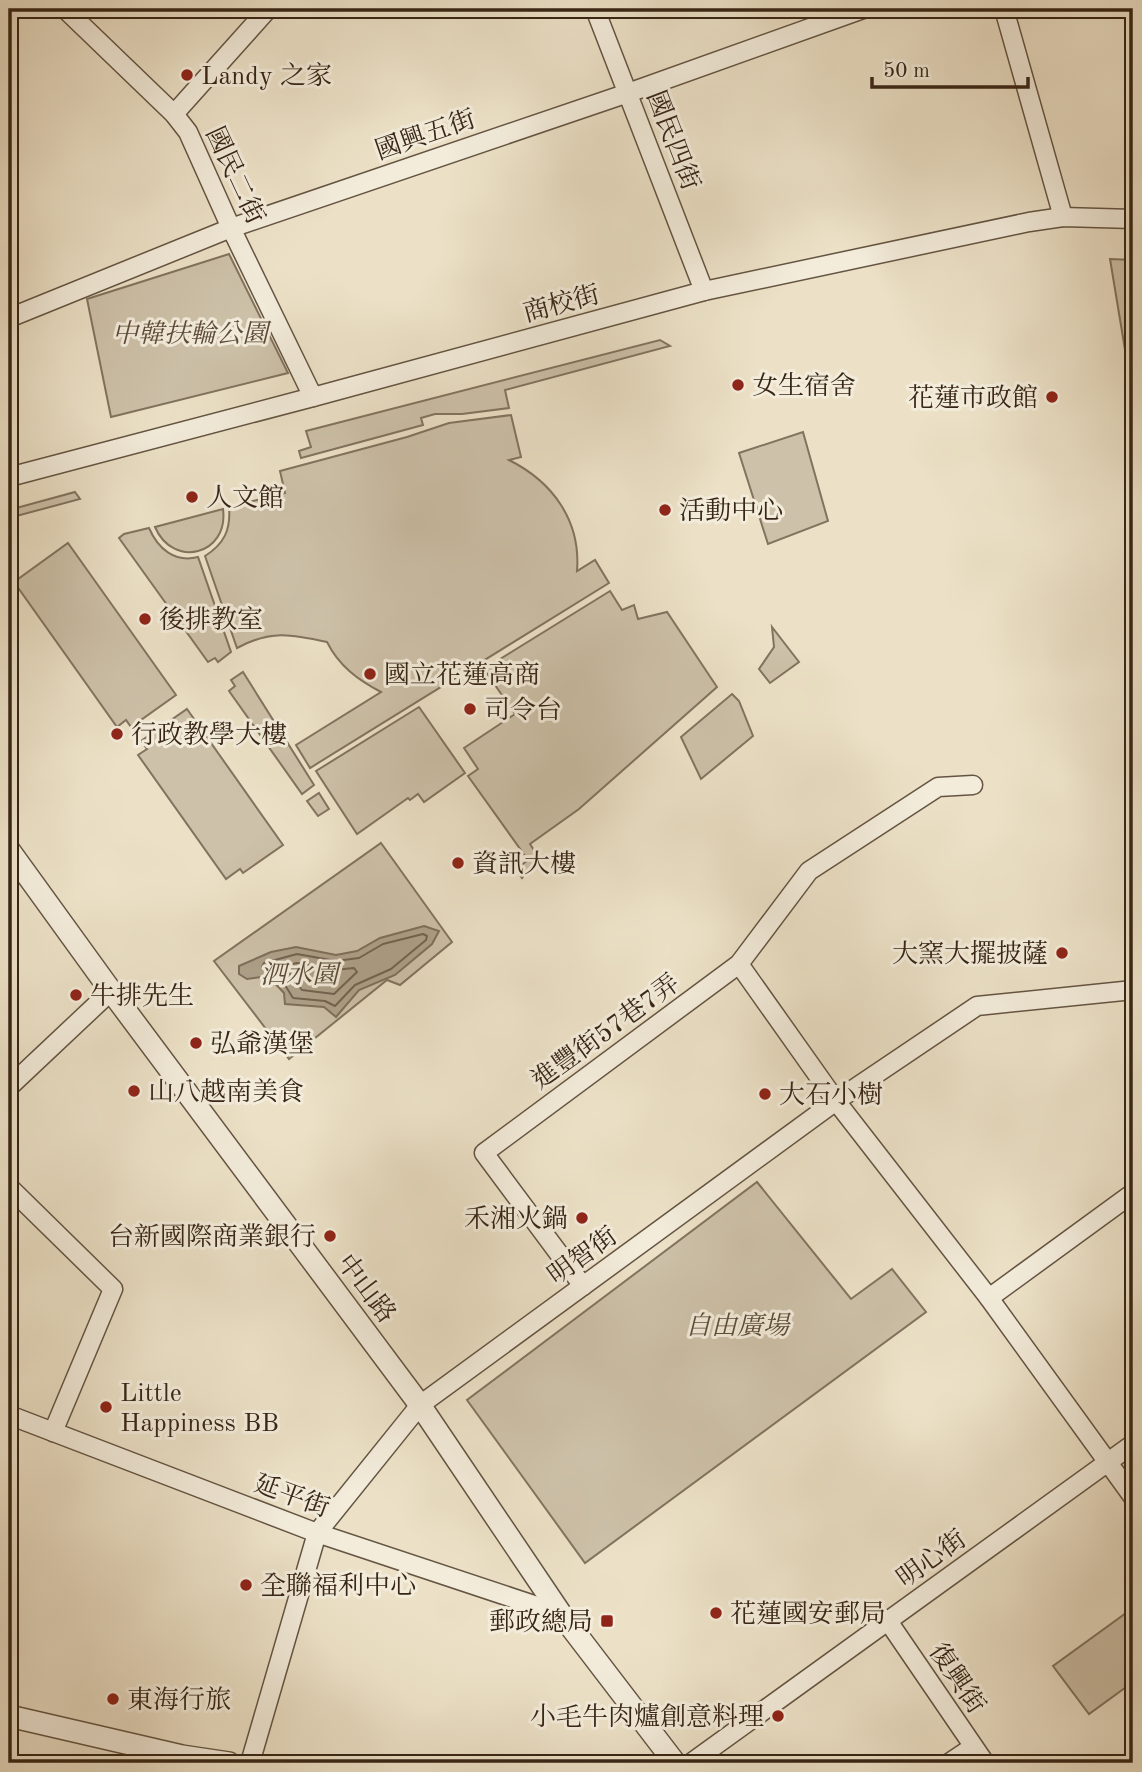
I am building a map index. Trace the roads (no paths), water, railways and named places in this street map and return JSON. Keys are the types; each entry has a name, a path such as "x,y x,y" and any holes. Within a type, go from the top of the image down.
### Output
{"street":[{"name":"國民二街","path":"65,9 174,114 188,132 231,229 313,397"},
{"path":"174,114 268,9"},
{"name":"國民四街","path":"595,9 704,291"},
{"name":"國興五街","path":"9,318 231,229 863,9"},
{"path":"1004,9 1063,217"},
{"name":"商校街","path":"9,477 704,291 1063,217 1133,219"},
{"name":"進豐街57巷7弄","path":"583,1286 484,1153 739,964 809,870 938,787 973,785"},
{"name":"中山路","path":"9,850 420,1405 561,1614 675,1763"},
{"path":"739,964 836,1101 989,1298 1133,1497"},
{"name":"明智街","path":"250,1763 317,1533 420,1405 836,1101 976,1006 1133,990"},
{"path":"9,1087 111,991"},
{"path":"9,1187 113,1289 52,1432"},
{"path":"989,1298 1133,1193"},
{"name":"延平街","path":"9,1415 317,1533 561,1614"},
{"name":"明心街","path":"691,1763 1133,1444"},
{"name":"復興街","path":"888,1621 985,1763"},
{"path":"9,1716 182,1756 229,1763"},
{"path":"949,1763 973,1747"}],"water":[{"path":"424,926 439,931 432,944 395,975 359,990 336,1017 324,1007 285,1004 284,993 268,976 247,979 239,974 239,966 271,952 296,947 336,955 357,951 380,938"}],"place":[{"name":"Landy 之家","path":"187,75"},
{"name":"女生宿舍","path":"738,385"},
{"name":"花蓮市政館","path":"1052,397"},
{"name":"人文館","path":"192,497"},
{"name":"活動中心","path":"665,510"},
{"name":"後排教室","path":"145,619"},
{"name":"國立花蓮高商","path":"370,674"},
{"name":"司令台","path":"470,709"},
{"name":"行政教學大樓","path":"117,734"},
{"name":"資訊大樓","path":"458,863"},
{"name":"大窯大擺披薩","path":"1062,953"},
{"name":"牛排先生","path":"76,995"},
{"name":"弘爺漢堡","path":"196,1043"},
{"name":"山八越南美食","path":"134,1091"},
{"name":"大石小樹","path":"765,1094"},
{"name":"禾湘火鍋","path":"582,1218"},
{"name":"台新國際商業銀行","path":"330,1236"},
{"name":"Little Happiness BB","path":"106,1407"},
{"name":"全聯福利中心","path":"246,1585"},
{"name":"花蓮國安郵局","path":"716,1613"},
{"name":"郵政總局","path":"607,1621"},
{"name":"東海行旅","path":"113,1699"},
{"name":"小毛牛肉爐創意料理","path":"778,1716"}],"park label":[{"name":"中韓扶輪公園","path":"190,333"},
{"name":"泗水園","path":"299,974"},
{"name":"自由廣場","path":"737,1325"}]}
